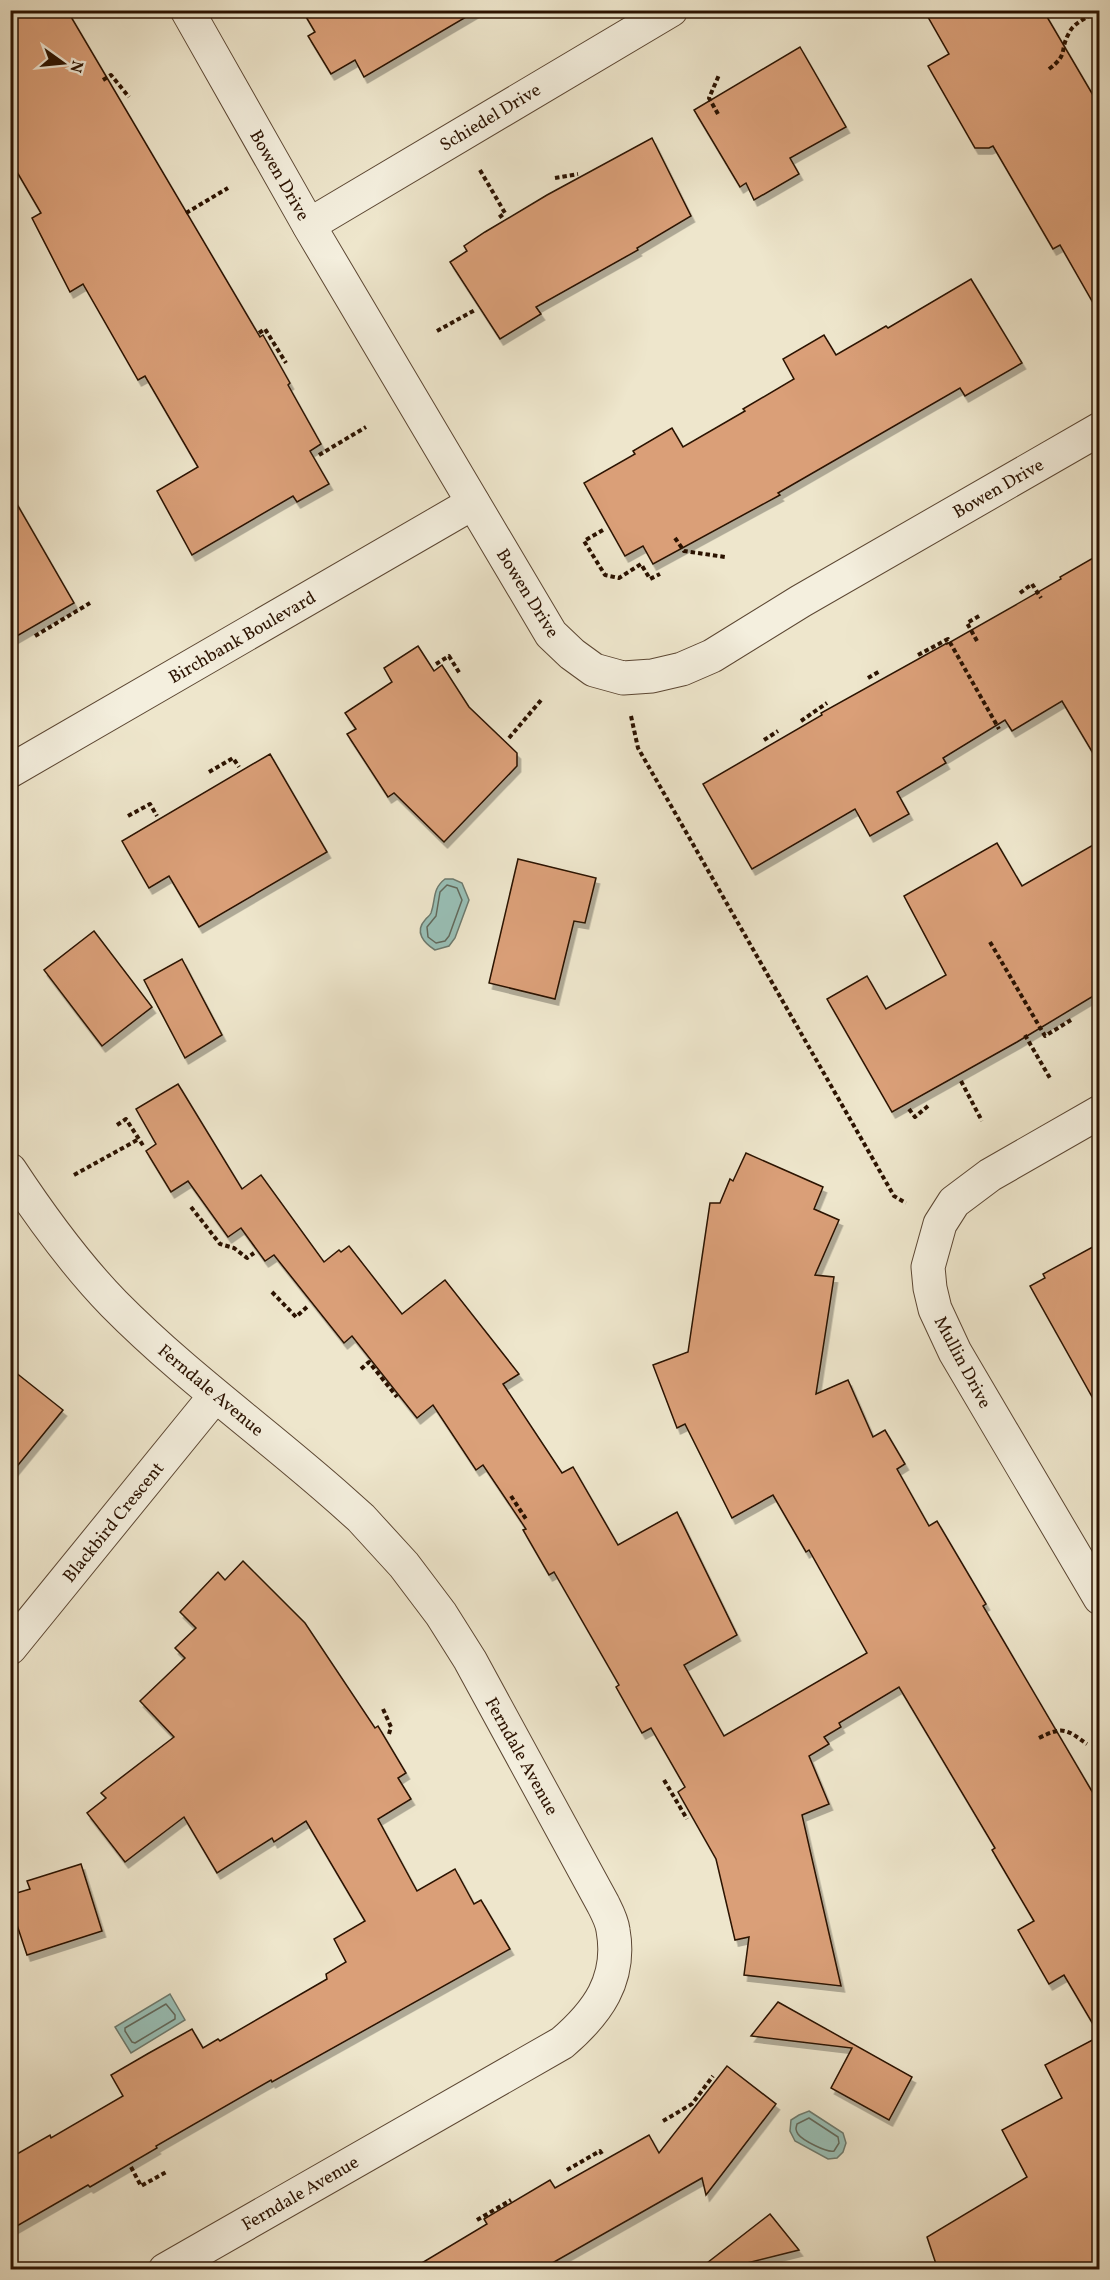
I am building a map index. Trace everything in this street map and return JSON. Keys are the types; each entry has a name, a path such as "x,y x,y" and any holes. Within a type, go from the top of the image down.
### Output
{"street":[{"name":"Bowen Drive","path":"187,10 309,225 551,633 572,654 594,670 623,678 652,676 682,669 712,656 801,601 1100,429"},
{"name":"Schiedel Drive","path":"309,225 671,10"},
{"name":"Birchbank Boulevard","path":"10,771 473,503"},
{"name":"Mullin Drive","path":"1100,1112 990,1175 954,1202 940,1224 928,1267 935,1309 955,1352 1100,1598"},
{"name":"Ferndale Avenue","path":"10,1170 81,1268 114,1304 215,1396 361,1518 404,1565 441,1614 470,1660 603,1904 613,1929 615,1959 601,2002 583,2025 561,2043 165,2270"},
{"name":"Blackbird Crescent","path":"10,1648 215,1396"}],"path":[{"path":"10,15 19,10"},
{"path":"1048,69 1061,60 1069,32 1099,10"},
{"path":"102,80 111,75 129,97"},
{"path":"718,75 710,98 718,114"},
{"path":"460,135 505,213 497,219"},
{"path":"555,178 578,174"},
{"path":"186,213 228,188"},
{"path":"437,331 475,310"},
{"path":"259,333 265,329 286,363"},
{"path":"319,455 366,427"},
{"path":"603,530 584,541 605,575 619,578 641,564 650,579 660,574"},
{"path":"675,538 684,550 725,557"},
{"path":"1020,593 1032,584 1041,598"},
{"path":"35,636 90,603"},
{"path":"977,641 967,623 981,615"},
{"path":"918,655 948,639 999,729"},
{"path":"436,664 449,656 460,674"},
{"path":"868,678 880,671"},
{"path":"623,678 638,748 894,1196 940,1224"},
{"path":"509,738 542,699"},
{"path":"801,721 827,703"},
{"path":"764,740 778,731"},
{"path":"209,772 233,758 238,767"},
{"path":"128,816 150,804 157,816"},
{"path":"990,942 1045,1036 1071,1020"},
{"path":"1025,1035 1051,1080"},
{"path":"961,1081 982,1121"},
{"path":"909,1109 915,1117 928,1106"},
{"path":"117,1125 126,1119 144,1147"},
{"path":"74,1175 139,1139"},
{"path":"191,1207 220,1244 234,1248 247,1258 254,1253"},
{"path":"272,1292 296,1317 309,1305"},
{"path":"361,1369 369,1362 396,1397"},
{"path":"511,1496 526,1519"},
{"path":"383,1709 391,1727 389,1734"},
{"path":"1039,1738 1057,1729 1068,1731 1087,1744"},
{"path":"664,1780 687,1819"},
{"path":"663,2121 692,2104 713,2076"},
{"path":"567,2170 600,2151 602,2154"},
{"path":"131,2167 141,2186 168,2171"},
{"path":"477,2220 511,2200"}],"water":[{"path":"445,879 453,879 462,883 469,900 455,938 449,946 435,950 424,941 420,929 431,913 438,887"},
{"path":"170,1994 185,2020 131,2053 115,2027"},
{"path":"809,2111 843,2133 846,2143 843,2152 837,2158 828,2159 795,2141 790,2131 791,2120"}],"building":[{"path":"10,10 67,10 260,337 263,335 321,444 310,451 329,484 297,502 293,496 192,555 157,491 198,467 145,376 138,380 83,284 70,292 32,218 41,213 10,160"},
{"path":"302,10 478,10 364,77 355,60 331,74 308,36 315,32"},
{"path":"924,10 1043,10 1100,107 1100,315 1060,245 1053,249 993,146 975,148 928,66 949,54"},
{"path":"800,47 846,127 790,158 799,174 754,200 746,183 740,187 694,110"},
{"path":"652,138 691,216 637,248 638,250 536,307 541,314 500,339 450,262 467,251 464,246 485,232 547,195"},
{"path":"971,279 1022,363 965,396 960,388 778,493 780,495 653,564 643,546 625,556 584,483 635,454 633,451 672,428 683,447 745,411 743,409 794,379 783,359 824,335 836,355 886,326 888,328"},
{"path":"10,492 74,603 10,640"},
{"path":"1100,554 1100,765 1062,701 1012,731 1005,720 943,758 946,763 897,792 909,814 870,836 855,809 752,869 703,784 822,715 821,713 947,644"},
{"path":"418,646 434,671 442,665 469,707 517,753 517,766 444,842 394,793 388,797 347,734 356,729 345,713 392,682 384,668"},
{"path":"270,754 327,852 199,927 169,876 149,888 122,841"},
{"path":"1100,841 1100,992 1017,1042 892,1112 827,999 867,976 886,1009 946,975 904,896 997,843 1022,886"},
{"path":"518,859 596,878 585,923 574,921 555,999 489,983"},
{"path":"94,931 152,1007 102,1046 44,970"},
{"path":"182,959 222,1035 185,1058 144,980"},
{"path":"178,1084 242,1189 261,1175 324,1262 339,1250 341,1252 349,1246 402,1314 445,1280 519,1374 503,1384 562,1473 573,1467 618,1545 677,1512 737,1635 684,1665 724,1736 867,1653 809,1550 806,1552 773,1495 732,1518 685,1424 677,1428 653,1365 688,1352 710,1203 720,1203 730,1179 733,1181 746,1153 823,1187 814,1209 839,1220 815,1275 834,1277 816,1394 848,1380 873,1437 885,1430 905,1464 897,1469 929,1526 937,1521 986,1604 983,1606 1100,1805 1100,2036 1064,1975 1049,1984 1018,1930 1034,1921 992,1850 995,1848 899,1687 839,1723 841,1727 824,1737 829,1744 809,1756 829,1804 802,1815 841,1986 744,1975 749,1937 735,1940 716,1859 678,1792 685,1787 651,1728 642,1733 616,1687 619,1685 554,1572 549,1575 523,1530 526,1529 483,1465 476,1470 433,1405 417,1418 352,1336 344,1343 274,1255 265,1261 241,1228 228,1237 188,1181 171,1192 146,1151 156,1144 136,1109"},
{"path":"1100,1243 1100,1411 1030,1286 1045,1278 1043,1274"},
{"path":"10,1368 63,1410 10,1475"},
{"path":"243,1561 305,1623 375,1728 378,1726 406,1773 398,1778 411,1799 378,1819 417,1891 455,1869 474,1904 481,1900 510,1949 272,2082 271,2080 90,2187 88,2185 10,2230 10,2158 50,2135 51,2138 123,2096 111,2075 149,2053 192,2029 203,2048 218,2039 220,2041 327,1979 326,1974 346,1962 334,1939 365,1921 306,1821 274,1842 272,1838 217,1873 184,1817 125,1862 87,1813 106,1798 101,1793 174,1737 140,1701 185,1658 175,1648 196,1628 180,1612 218,1572 225,1580"},
{"path":"81,1864 102,1931 27,1955 10,1904 10,1895 30,1889 27,1881"},
{"path":"778,2002 912,2077 889,2120 831,2088 852,2048 751,2036"},
{"path":"1100,2036 1100,2270 938,2270 927,2237 1027,2177 1002,2130 1062,2098 1045,2065"},
{"path":"727,2066 776,2104 706,2195 702,2178 540,2270 410,2270 487,2224 484,2219 550,2180 555,2188 649,2135 659,2153"},
{"path":"770,2214 799,2250 719,2270 698,2270"}]}
